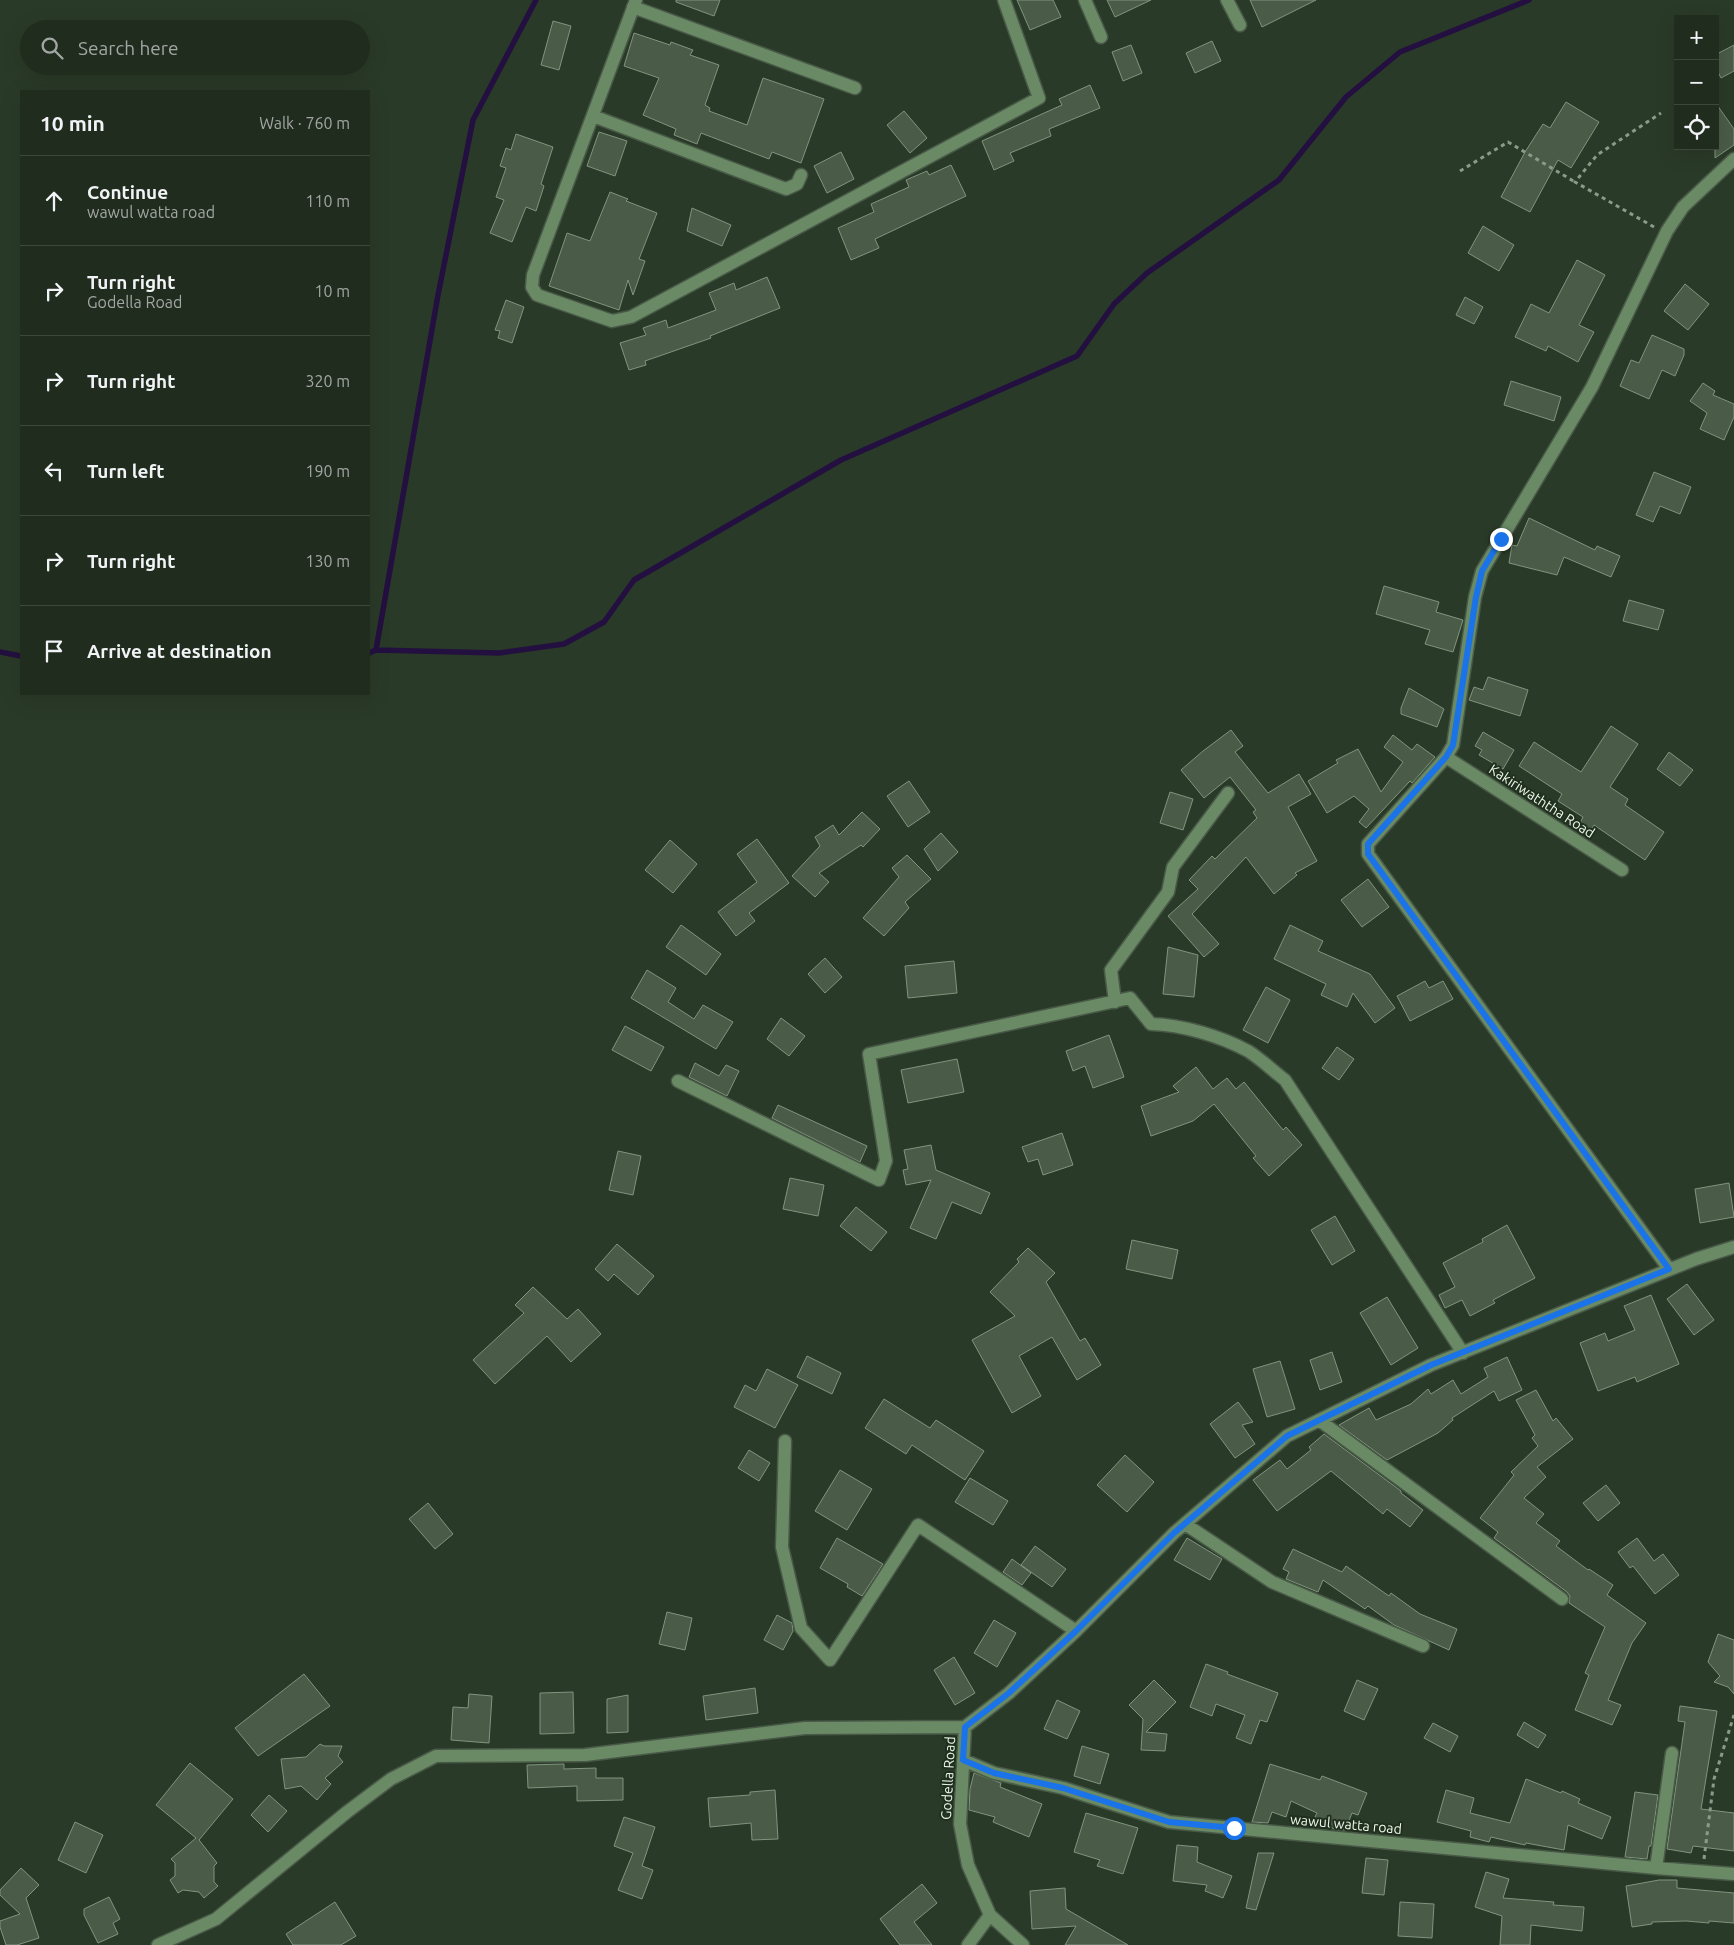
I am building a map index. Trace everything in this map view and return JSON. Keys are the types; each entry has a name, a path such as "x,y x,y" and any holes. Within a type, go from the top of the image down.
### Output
{"street":[{"path":"855,88 634,3 533,275 532,287 537,296 612,320 631,317 1038,98 1004,0"},
{"path":"1085,0 1101,38"},
{"path":"1227,0 1240,25"},
{"path":"593,116 786,189 797,184 801,175"},
{"path":"1669,1269 1368,854 1368,844 1446,757 1453,745 1476,597 1482,571 1592,388 1665,234 1683,207 1734,159"},
{"name":"Kakiriwaththa Road","path":"1446,757 1622,870"},
{"path":"1114,1002 1111,970 1168,892 1173,867 1228,793"},
{"path":"678,1081 879,1180 886,1161 870,1054 1130,998 1151,1024 1173,1025 1207,1034 1248,1052 1285,1080 1463,1353"},
{"path":"158,1945 172,1942 216,1919 391,1778 436,1756 585,1755 805,1728 965,1727 1009,1693 1076,1631 1185,1524 1287,1436 1431,1365 1669,1269 1734,1247"},
{"path":"1319,1420 1562,1599"},
{"path":"785,1441 782,1547 801,1628 830,1660 918,1525 1076,1631"},
{"path":"1185,1524 1272,1582 1423,1646"},
{"name":"Godella Road","path":"965,1727 960,1824 968,1864 990,1915"},
{"path":"1656,1868 1672,1753"},
{"name":"wawul watta road","path":"963,1760 994,1773 1063,1788 1169,1822 1734,1874"},
{"path":"968,1945 990,1915 1023,1945"}],"path":[{"path":"1575,182 1597,155 1661,113"},
{"path":"1460,171 1508,142 1665,234"},
{"path":"1702,1872 1714,1779 1734,1715"}],"building":[{"path":"676,0 720,0 714,16 676,2"},
{"path":"1017,0 1053,0 1061,17 1030,30"},
{"path":"1107,0 1151,0 1115,17"},
{"path":"1250,0 1316,0 1262,27"},
{"path":"553,21 571,26 559,70 541,65"},
{"path":"634,33 670,45 671,42 693,50 690,55 719,65 705,105 710,108 709,111 747,125 763,78 824,99 801,163 772,152 769,159 701,133 697,144 674,135 676,129 643,115 659,78 624,66"},
{"path":"1212,41 1221,61 1195,73 1186,53"},
{"path":"1131,45 1142,73 1123,81 1112,52"},
{"path":"1734,45 1734,71 1721,78 1719,74 1719,53"},
{"path":"1090,85 1100,108 1049,129 1051,136 1010,153 1014,161 994,170 982,141 1062,105 1059,99"},
{"path":"1566,102 1599,122 1571,168 1558,160 1530,212 1501,197 1525,152 1543,124 1550,128"},
{"path":"1719,108 1734,129 1734,145 1715,158 1715,150 1719,150"},
{"path":"904,111 927,138 910,153 887,125"},
{"path":"599,132 627,141 615,176 587,166"},
{"path":"516,134 553,147 541,184 544,186 536,211 526,207 512,242 490,233 504,200 496,197 506,168 500,166 506,148 511,150"},
{"path":"841,152 854,179 827,193 814,166"},
{"path":"951,165 966,196 875,239 879,248 851,260 838,228 874,212 871,204 909,187 906,180 927,171 929,175"},
{"path":"610,192 628,199 626,201 657,213 639,259 645,261 633,295 628,280 619,310 549,286 567,233 590,241"},
{"path":"692,208 731,225 722,246 687,231"},
{"path":"1483,226 1514,245 1499,271 1468,253"},
{"path":"1577,260 1605,275 1579,325 1594,332 1578,362 1548,346 1546,351 1515,337 1531,304 1549,313"},
{"path":"767,277 780,308 710,336 711,338 645,361 646,365 629,370 620,343 646,335 643,328 666,320 668,328 716,310 709,293 734,283 736,290"},
{"path":"1685,284 1709,304 1688,330 1664,311"},
{"path":"1465,297 1483,307 1474,324 1456,315"},
{"path":"506,300 524,307 512,343 498,338 500,331 495,330"},
{"path":"1652,335 1684,349 1684,355 1675,376 1662,370 1649,399 1620,386 1631,360 1639,363"},
{"path":"1511,381 1561,397 1554,421 1504,405"},
{"path":"1703,383 1715,391 1713,395 1734,404 1734,417 1724,440 1700,429 1707,413 1690,401"},
{"path":"1654,472 1691,487 1680,514 1660,506 1653,522 1636,515"},
{"path":"1529,518 1595,550 1597,546 1620,556 1611,577 1564,557 1557,575 1509,563 1512,545 1517,546"},
{"path":"1384,586 1439,602 1436,612 1463,620 1453,652 1425,644 1430,630 1376,614"},
{"path":"1629,600 1664,610 1658,630 1623,621"},
{"path":"1488,677 1528,690 1520,716 1469,700 1474,687 1483,690"},
{"path":"1409,688 1444,709 1437,727 1401,714 1401,708"},
{"path":"1611,726 1638,744 1610,787 1628,799 1625,805 1664,832 1645,860 1594,825 1591,830 1580,823 1583,817 1558,801 1562,794 1519,766 1534,742 1581,772"},
{"path":"1231,730 1243,746 1235,752 1268,793 1299,774 1311,794 1288,807 1317,861 1295,873 1297,875 1274,894 1246,857 1192,914 1219,944 1204,957 1168,916 1198,889 1189,880 1212,856 1215,859 1257,818 1253,812 1256,810 1230,777 1204,798 1181,770"},
{"path":"1483,732 1514,750 1503,769 1479,755 1482,750 1475,746"},
{"path":"1393,735 1412,750 1417,744 1435,757 1412,783 1410,781 1366,828 1359,822 1369,809 1354,796 1327,813 1308,781 1338,763 1336,760 1358,749 1381,792 1403,762 1384,747"},
{"path":"1669,752 1693,770 1680,786 1657,769"},
{"path":"909,781 930,812 908,827 887,796"},
{"path":"1170,792 1193,799 1183,830 1160,823"},
{"path":"862,812 880,829 863,847 861,845 819,873 829,882 815,897 792,876 820,846 815,837 833,825 839,835"},
{"path":"941,833 958,852 938,871 924,849"},
{"path":"757,839 789,883 749,913 755,921 736,936 718,912 757,882 737,854"},
{"path":"670,840 697,864 673,893 645,870"},
{"path":"907,855 931,879 905,902 909,908 884,936 863,918 899,877 892,868"},
{"path":"1368,879 1389,907 1362,927 1341,900"},
{"path":"681,925 721,954 706,975 666,947"},
{"path":"1290,925 1323,941 1318,951 1370,974 1395,1008 1375,1023 1353,993 1347,1007 1321,995 1326,984 1274,959"},
{"path":"1168,947 1198,955 1194,997 1163,994"},
{"path":"825,958 842,977 825,993 808,974"},
{"path":"954,961 957,993 908,998 905,966"},
{"path":"647,970 676,988 668,1002 694,1019 703,1005 733,1022 716,1049 631,998"},
{"path":"1425,981 1429,988 1443,981 1453,999 1410,1021 1397,996"},
{"path":"1266,987 1290,1000 1268,1043 1243,1030"},
{"path":"781,1018 805,1036 789,1056 767,1039"},
{"path":"625,1026 664,1047 651,1071 612,1050"},
{"path":"1109,1035 1124,1077 1093,1088 1085,1066 1073,1071 1066,1051"},
{"path":"1337,1047 1354,1059 1339,1080 1322,1068"},
{"path":"957,1059 964,1092 908,1103 901,1070"},
{"path":"695,1063 719,1076 726,1065 739,1071 727,1096 689,1077"},
{"path":"1196,1067 1213,1089 1227,1078 1236,1089 1244,1082 1283,1130 1286,1127 1302,1145 1269,1176 1253,1158 1256,1156 1214,1104 1193,1121 1151,1136 1141,1106 1179,1092 1173,1086"},
{"path":"778,1105 867,1146 860,1162 772,1118"},
{"path":"1062,1133 1073,1165 1043,1175 1038,1159 1028,1162 1022,1147"},
{"path":"931,1145 936,1170 990,1193 981,1214 952,1202 936,1239 910,1228 931,1180 906,1185 903,1170 908,1169 904,1150"},
{"path":"618,1151 641,1156 633,1195 609,1190"},
{"path":"790,1178 824,1185 818,1216 783,1209"},
{"path":"1729,1183 1734,1217 1700,1223 1695,1189"},
{"path":"856,1207 887,1232 871,1251 840,1226"},
{"path":"1335,1216 1355,1251 1332,1265 1311,1230"},
{"path":"1507,1225 1535,1278 1493,1300 1495,1303 1470,1316 1462,1300 1445,1308 1439,1295 1455,1287 1443,1263 1483,1242 1482,1239"},
{"path":"1132,1240 1178,1250 1172,1279 1126,1269"},
{"path":"617,1244 654,1276 638,1295 614,1274 608,1281 595,1269"},
{"path":"1028,1248 1055,1273 1046,1282 1080,1341 1085,1338 1101,1365 1077,1380 1052,1337 1019,1356 1041,1396 1012,1413 972,1340 1015,1316 990,1292 1019,1262 1017,1259"},
{"path":"1687,1284 1714,1320 1694,1335 1667,1299"},
{"path":"533,1287 567,1319 578,1309 601,1334 571,1362 547,1336 495,1384 473,1360 524,1313 515,1305"},
{"path":"1651,1295 1679,1364 1637,1382 1635,1377 1598,1391 1580,1343 1605,1333 1608,1341 1635,1330 1624,1306"},
{"path":"1387,1297 1418,1348 1391,1365 1360,1313"},
{"path":"1332,1352 1342,1382 1320,1390 1310,1360"},
{"path":"807,1356 841,1373 832,1394 797,1377"},
{"path":"1507,1357 1522,1390 1499,1401 1494,1391 1452,1418 1453,1420 1438,1433 1387,1460 1339,1425 1369,1408 1376,1420 1411,1404 1428,1389 1431,1394 1453,1380 1461,1394 1488,1377 1484,1368"},
{"path":"1280,1361 1295,1409 1267,1417 1253,1369"},
{"path":"767,1369 798,1385 775,1428 734,1407 745,1385 756,1391"},
{"path":"1536,1390 1553,1421 1556,1418 1573,1439 1537,1467 1546,1477 1524,1498 1544,1514 1536,1523 1560,1541 1556,1546 1588,1570 1613,1585 1607,1595 1646,1623 1632,1643 1608,1700 1621,1705 1612,1725 1575,1710 1589,1675 1585,1673 1605,1627 1569,1603 1570,1596 1567,1592 1494,1538 1498,1532 1480,1518 1514,1475 1511,1472 1538,1446 1532,1438 1535,1435 1516,1400"},
{"path":"884,1399 930,1428 936,1420 984,1451 965,1480 912,1445 906,1454 865,1428"},
{"path":"1238,1402 1253,1422 1242,1425 1255,1444 1235,1458 1210,1424"},
{"path":"1324,1434 1401,1491 1401,1493 1423,1510 1410,1527 1387,1509 1383,1514 1331,1471 1277,1511 1253,1480 1280,1460 1287,1469 1311,1450 1309,1447"},
{"path":"749,1450 770,1463 759,1481 738,1468"},
{"path":"1125,1455 1154,1482 1127,1512 1097,1485"},
{"path":"840,1470 872,1489 847,1530 815,1511"},
{"path":"970,1478 1008,1501 993,1525 955,1502"},
{"path":"1606,1485 1620,1503 1598,1521 1583,1503"},
{"path":"428,1503 453,1534 435,1549 409,1519"},
{"path":"837,1538 883,1564 862,1596 847,1587 848,1584 820,1568"},
{"path":"1187,1538 1222,1559 1210,1580 1174,1560"},
{"path":"1637,1538 1654,1561 1663,1554 1679,1575 1655,1594 1633,1566 1630,1568 1618,1552"},
{"path":"1035,1546 1066,1569 1052,1587 1021,1565"},
{"path":"1293,1549 1342,1572 1346,1566 1389,1596 1391,1593 1420,1614 1457,1629 1449,1650 1394,1625 1368,1606 1365,1609 1323,1580 1318,1592 1286,1579 1289,1572 1283,1569"},
{"path":"1012,1559 1031,1573 1022,1585 1003,1572"},
{"path":"667,1612 692,1618 685,1650 659,1644"},
{"path":"777,1615 792,1623 793,1631 783,1650 764,1640"},
{"path":"994,1620 1016,1633 997,1667 974,1653"},
{"path":"1718,1634 1734,1640 1734,1694 1728,1687 1714,1682 1720,1676 1708,1662"},
{"path":"954,1657 975,1693 955,1705 934,1670"},
{"path":"1206,1664 1278,1693 1267,1722 1260,1720 1251,1744 1236,1738 1245,1715 1216,1704 1212,1716 1190,1707"},
{"path":"304,1674 330,1706 258,1756 235,1728"},
{"path":"1154,1680 1176,1702 1146,1732 1167,1734 1165,1751 1141,1750 1143,1719 1129,1705"},
{"path":"1357,1680 1378,1689 1364,1720 1344,1711"},
{"path":"755,1688 758,1713 706,1720 703,1696"},
{"path":"573,1692 574,1733 540,1734 540,1693"},
{"path":"469,1694 492,1696 489,1743 451,1740 453,1707 468,1708"},
{"path":"628,1695 628,1732 607,1733 607,1699"},
{"path":"1057,1700 1080,1711 1067,1739 1044,1729"},
{"path":"1680,1706 1717,1711 1701,1809 1734,1813 1734,1851 1693,1846 1691,1853 1667,1849 1685,1722 1678,1721"},
{"path":"1524,1722 1546,1735 1538,1748 1517,1735"},
{"path":"1433,1723 1458,1736 1450,1752 1424,1738"},
{"path":"320,1744 324,1746 342,1746 338,1756 343,1762 325,1778 331,1784 317,1800 301,1786 285,1789 281,1759 306,1757"},
{"path":"1082,1746 1109,1754 1100,1784 1074,1776"},
{"path":"190,1763 233,1799 199,1840 217,1863 214,1866 214,1882 218,1886 204,1898 199,1892 183,1890 178,1893 170,1880 175,1876 175,1863 171,1859 196,1838 156,1805"},
{"path":"564,1764 564,1769 596,1768 596,1778 623,1778 623,1800 577,1801 577,1786 528,1788 527,1765"},
{"path":"1270,1764 1320,1780 1322,1776 1367,1793 1358,1815 1352,1813 1345,1830 1336,1830 1326,1825 1325,1828 1312,1823 1317,1813 1291,1801 1286,1817 1272,1812 1268,1823 1252,1822"},
{"path":"974,1773 1001,1783 1000,1787 1042,1804 1029,1837 993,1822 995,1817 969,1810 970,1789"},
{"path":"1526,1779 1580,1799 1578,1803 1611,1817 1602,1839 1568,1825 1564,1850 1526,1843 1525,1845 1491,1837 1489,1842 1470,1837 1471,1831 1437,1822 1446,1790 1474,1798 1470,1813 1510,1823"},
{"path":"775,1790 778,1839 752,1840 751,1823 710,1827 708,1798 750,1795 750,1792"},
{"path":"1635,1792 1658,1795 1651,1846 1649,1846 1647,1859 1625,1857"},
{"path":"269,1795 287,1811 268,1832 251,1815"},
{"path":"1086,1813 1138,1828 1123,1874 1097,1866 1100,1860 1074,1852"},
{"path":"624,1817 655,1827 642,1866 653,1870 642,1899 618,1890 633,1853 614,1846"},
{"path":"75,1822 103,1835 86,1873 58,1860"},
{"path":"1177,1845 1198,1847 1197,1862 1232,1876 1223,1898 1205,1891 1207,1885 1173,1881"},
{"path":"1258,1853 1274,1853 1256,1910 1246,1908"},
{"path":"1366,1858 1388,1860 1384,1895 1362,1893"},
{"path":"21,1868 39,1885 26,1898 39,1938 17,1945 6,1945 0,1921 20,1914 0,1895 0,1890"},
{"path":"1486,1872 1509,1879 1503,1898 1554,1902 1553,1905 1584,1907 1582,1931 1531,1925 1530,1945 1500,1945 1502,1916 1475,1907"},
{"path":"1659,1880 1677,1880 1677,1888 1734,1893 1734,1923 1709,1921 1709,1923 1686,1921 1652,1922 1652,1924 1632,1927 1626,1886"},
{"path":"922,1884 937,1903 914,1922 932,1945 900,1945 880,1919"},
{"path":"1065,1888 1066,1909 1128,1945 1065,1945 1076,1926 1032,1929 1030,1891"},
{"path":"109,1897 120,1919 113,1923 118,1934 98,1943 84,1915 84,1909"},
{"path":"335,1902 356,1936 341,1945 293,1945 286,1934"},
{"path":"1400,1902 1434,1904 1432,1938 1398,1936"}],"waterway":[{"path":"376,650 438,295 473,120 536,0"},
{"path":"370,653 376,650 499,653 564,644 604,622 634,580 841,460 1077,356 1114,304 1147,273 1279,180 1346,97 1400,52 1529,0"},
{"path":"0,652 20,656"}],"route":[{"path":"1234,1828 1169,1822 1063,1788 994,1773 963,1760 965,1727 1009,1693 1076,1631 1174,1533 1287,1436 1431,1365 1669,1269 1368,854 1368,844 1446,757 1453,745 1476,597 1482,571 1501,539"}]}
